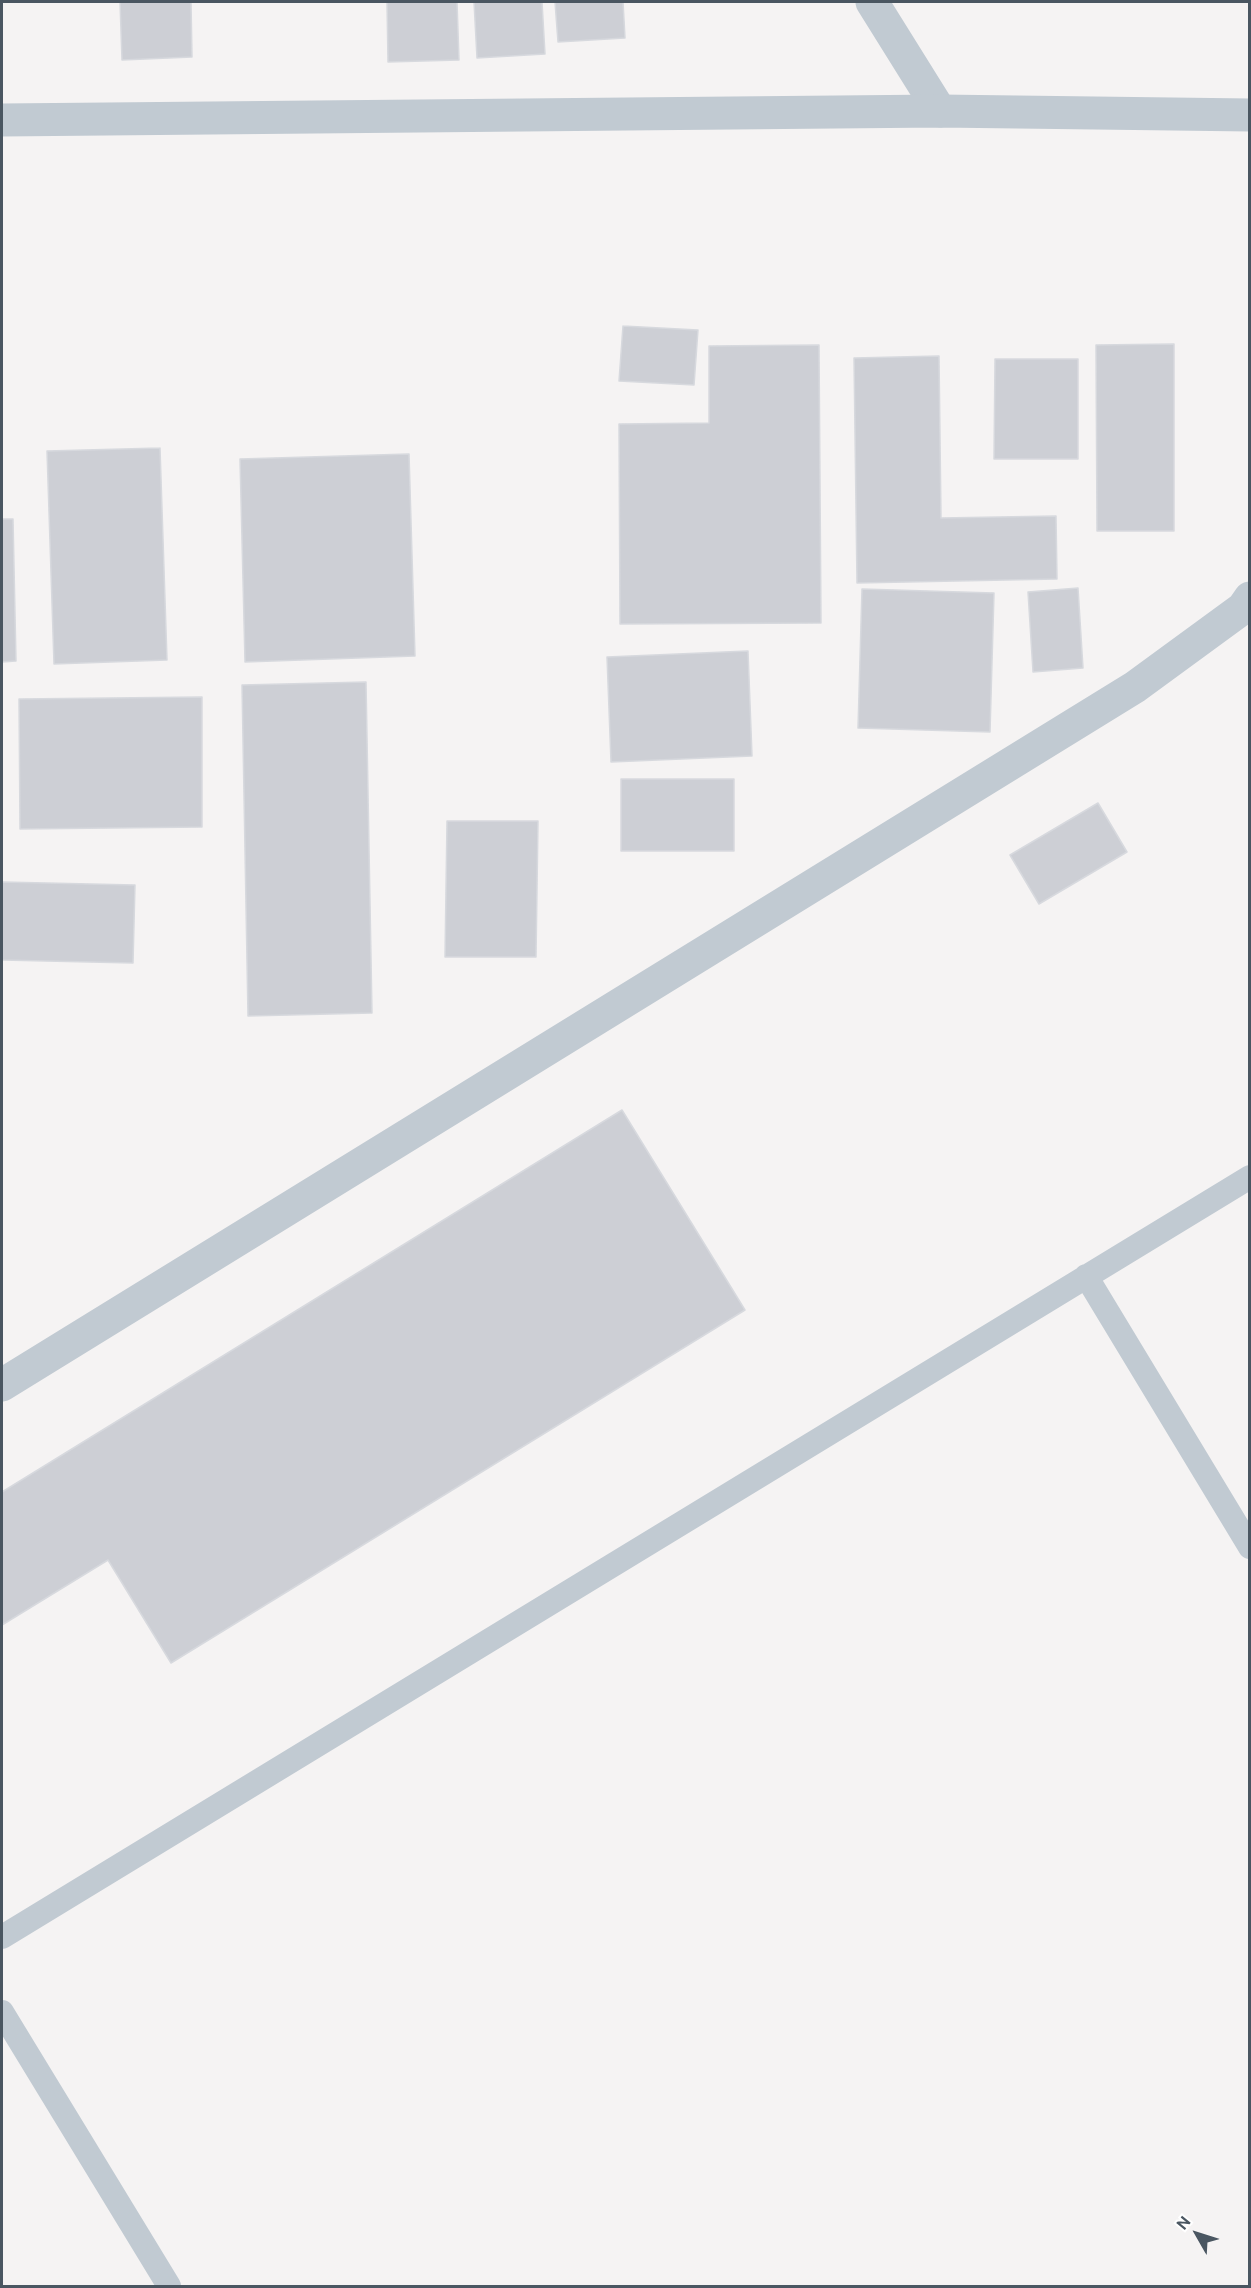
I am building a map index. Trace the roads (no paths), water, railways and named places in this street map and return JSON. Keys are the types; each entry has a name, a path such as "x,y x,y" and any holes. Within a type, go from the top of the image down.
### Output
{"street":[{"path":"872,2 940,111"},
{"path":"2,120 940,111 1250,115"},
{"path":"2,1385 1135,687 1244,608 1250,598"}],"lane":[{"path":"2,1937 1250,1177"},
{"path":"1086,1276 1250,1547"},
{"path":"2,2012 169,2286"}]}
